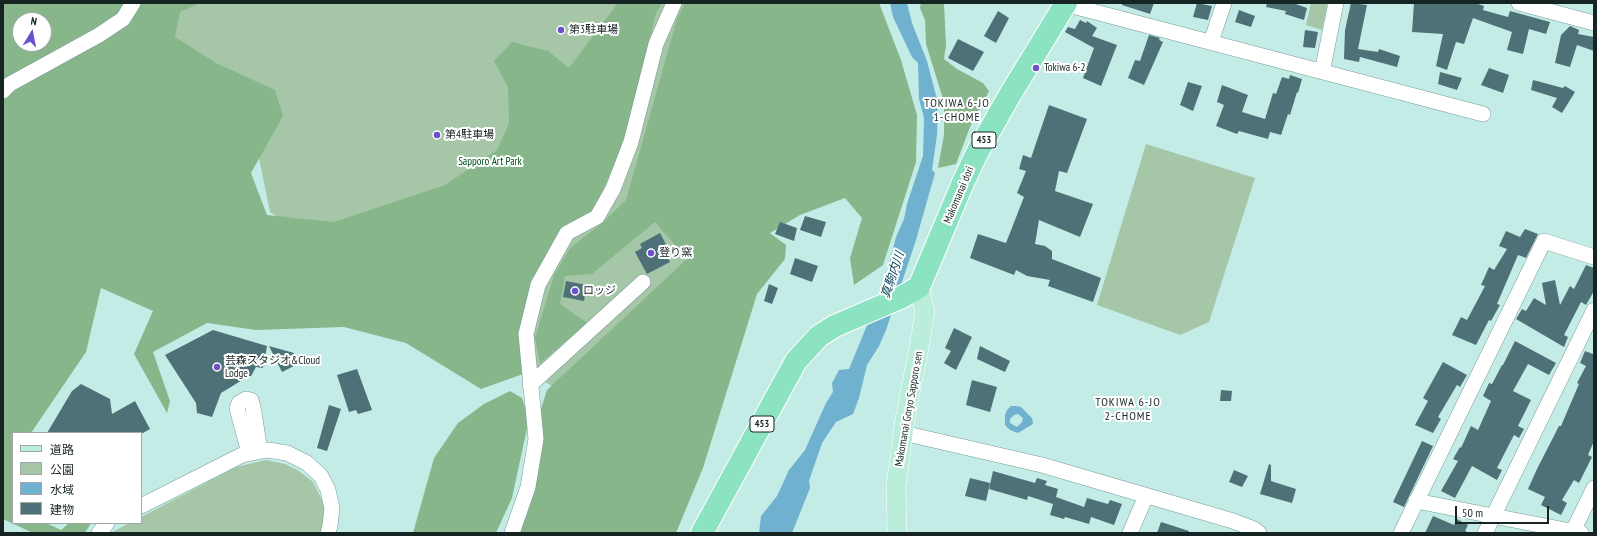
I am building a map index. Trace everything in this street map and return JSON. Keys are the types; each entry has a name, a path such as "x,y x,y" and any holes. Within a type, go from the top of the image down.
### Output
{"highway":[{"name":"Makomanai dori","path":"919,287 977,153 1008,98 1066,4"},
{"name":"453","path":"702,533 796,361 819,336 836,326 900,298 919,287"}],"main road":[{"name":"Makomanai Goryo Sapporo sen","path":"897,533 896,486 903,434 925,311 919,287"}],"street":[{"path":"3,91 10,84 123,19 132,3"},
{"path":"512,533 528,487 536,439 526,334 538,285 567,233 597,217 613,189 631,142 656,44 674,3"},
{"path":"1212,42 1224,3"},
{"path":"1322,72 1336,3"},
{"path":"1519,3 1594,23"},
{"path":"1066,4 1482,114"},
{"path":"1401,533 1544,241 1594,258"},
{"path":"530,385 643,282"},
{"path":"1485,533 1594,310"},
{"path":"903,434 1042,465 1233,522 1254,529 1259,533"},
{"path":"142,506 254,452 268,450 286,453 307,463 320,476 328,490 332,508 328,533"},
{"path":"1416,502 1575,532 1594,488"},
{"path":"1130,533 1146,496"},
{"path":"99,533 106,524"}],"green space":[{"path":"3,3 200,3 180,12 175,37 216,63 275,90 283,116 251,173 267,215 334,222 445,185 497,150 509,123 508,87 494,61 512,42 548,51 569,68 618,3 662,3 656,13 626,138 593,212 563,227 531,281 521,332 526,373 481,389 406,343 344,327 256,330 207,323 153,352 170,401 167,413 134,354 153,311 101,288 86,352 32,432 12,432 12,523 3,519"},
{"name":"Sapporo Art Park","path":"166,3 699,3 646,188 688,264 563,393 270,212 254,134 149,27"},
{"path":"685,3 879,3 901,60 917,115 916,162 883,265 854,285 850,258 862,218 845,198 800,215 770,233 786,245 785,259 757,294 703,468 676,533 518,533 538,418 547,390 689,257 676,246 655,222 592,274 565,276 560,304 587,323 540,363 535,338 554,275 571,247 601,224 626,200 677,19"},
{"path":"921,3 944,3 946,45 944,59 957,69 983,83 989,91 970,127 956,164 938,168 944,135 944,102 926,44 925,20 920,8"},
{"path":"1311,3 1325,3 1327,6 1322,30 1306,25"},
{"path":"1146,144 1255,178 1209,322 1180,335 1097,305"},
{"path":"510,391 522,398 529,419 512,498 496,533 413,533 434,458 458,423 484,404"},
{"path":"266,460 285,464 299,471 313,482 322,500 325,515 323,528 320,533 111,533 127,524 142,524 142,516 236,467"},
{"path":"14,524 48,524 61,530 68,524 90,524 85,533 33,533"}],"water":[{"name":"真駒内川","path":"890,3 907,3 912,23 927,61 938,103 937,135 932,170 935,173 916,240 886,330 879,346 867,365 859,398 853,414 836,422 822,443 809,481 810,488 792,533 759,533 761,516 777,496 789,470 805,450 826,403 833,392 832,383 839,370 849,369 884,284 896,237 904,219 907,204 923,156 924,118 919,99 918,63 912,57 893,17"},
{"path":"1011,406 1021,407 1032,418 1033,424 1018,433 1010,430 1005,425 1005,415","holes":["1018,414 1023,418 1022,422 1017,427 1010,423 1010,419 1014,415"]}],"building":[{"path":"1122,3 1154,3 1150,14 1122,5"},
{"path":"1197,3 1212,6 1208,20 1193,17"},
{"path":"1267,3 1293,3 1307,8 1304,20 1285,14 1286,11 1266,7"},
{"path":"1351,3 1367,5 1358,49 1378,52 1379,49 1400,56 1397,67 1360,57 1359,62 1344,59 1345,30"},
{"path":"1414,3 1475,3 1484,6 1483,10 1508,17 1510,11 1550,22 1546,34 1529,29 1523,54 1507,50 1512,32 1473,18 1464,44 1456,42 1447,70 1436,66 1443,34 1412,32"},
{"path":"1239,10 1255,16 1251,27 1235,22"},
{"path":"998,11 1009,18 996,43 984,36"},
{"path":"1080,20 1086,23 1087,21 1097,28 1092,36 1117,45 1101,86 1083,78 1094,48 1065,32 1068,27 1075,29"},
{"path":"1570,26 1579,30 1578,34 1594,37 1594,51 1577,45 1570,67 1555,63 1561,35"},
{"path":"1305,30 1318,32 1315,48 1303,47"},
{"path":"1149,35 1160,38 1159,40 1163,42 1144,85 1128,78 1135,60 1140,61"},
{"path":"958,39 984,52 973,71 948,58"},
{"path":"1489,68 1509,75 1503,93 1481,85"},
{"path":"1440,72 1462,78 1457,90 1438,84"},
{"path":"1290,75 1302,79 1290,115 1288,114 1281,135 1270,132 1268,139 1239,131 1237,134 1216,126 1224,105 1217,102 1222,85 1248,95 1242,112 1265,119 1273,93 1276,94 1282,77 1289,79"},
{"path":"1533,80 1563,88 1565,86 1575,92 1562,113 1552,107 1557,98 1531,90"},
{"path":"1188,82 1202,86 1193,111 1180,105"},
{"path":"1049,105 1087,119 1067,173 1059,171 1055,191 1093,204 1080,237 1039,220 1035,244 1045,246 1052,251 1052,259 1101,278 1093,302 1048,286 1050,280 1027,276 1016,270 1014,275 970,258 978,234 1006,243 1024,197 1017,193 1026,171 1019,169 1023,155 1031,158"},
{"path":"805,216 826,222 821,237 800,230"},
{"path":"780,222 797,228 794,241 775,234"},
{"path":"1525,229 1538,234 1526,258 1518,255 1497,304 1500,305 1491,321 1489,320 1476,345 1452,335 1461,317 1467,320 1485,286 1481,285 1489,267 1494,270 1507,249 1499,246 1506,231 1520,237"},
{"name":"登り窯","path":"660,233 670,252 666,254 670,262 647,274 635,252 642,248 640,244"},
{"path":"795,258 818,266 812,282 790,274"},
{"path":"1586,265 1594,268 1594,291 1586,305 1581,302 1564,335 1568,337 1564,347 1516,319 1522,309 1526,311 1534,298 1546,305 1542,283 1555,280 1560,305 1570,286 1574,289"},
{"name":"ロッジ","path":"566,281 587,285 584,301 563,297"},
{"path":"769,284 778,288 772,304 764,301"},
{"path":"954,328 972,337 956,370 944,363 951,351 945,348"},
{"path":"213,330 267,346 263,368 256,367 251,376 221,393 212,417 197,413 196,403 165,355"},
{"path":"1515,341 1556,363 1549,375 1528,364 1513,391 1531,400 1518,426 1524,429 1519,438 1514,435 1497,468 1502,470 1497,480 1472,466 1455,498 1441,491 1458,461 1453,459 1460,447 1461,448 1471,426 1478,430 1491,401 1483,396 1489,383 1492,384"},
{"path":"269,346 294,353 292,362 294,366 282,372"},
{"path":"980,346 1010,361 1005,372 977,359"},
{"path":"1585,351 1593,354 1594,352 1594,441 1588,455 1592,457 1579,483 1574,480 1562,500 1567,503 1561,515 1541,505 1545,497 1528,489 1559,426 1561,426 1579,384 1577,383 1586,366 1580,363"},
{"path":"1443,362 1467,375 1460,387 1457,385 1438,417 1441,419 1433,433 1415,425 1428,401 1423,398"},
{"path":"357,369 372,410 358,414 356,410 349,412 337,375"},
{"path":"972,380 997,387 990,412 966,405"},
{"path":"81,384 110,399 112,414 135,401 150,429 143,433 48,432 72,391"},
{"path":"1221,390 1232,391 1231,401 1220,401"},
{"path":"329,405 341,409 327,451 317,448"},
{"path":"1422,441 1433,446 1404,507 1393,502"},
{"path":"1269,464 1271,465 1271,481 1296,489 1292,503 1260,494"},
{"path":"1234,470 1248,476 1242,487 1229,482"},
{"path":"993,471 1035,483 1037,478 1047,481 1045,485 1058,489 1056,497 1084,507 1087,498 1108,504 1110,500 1122,504 1114,525 1091,517 1089,524 1065,517 1064,519 1050,515 1053,504 1028,496 1027,500 989,489"},
{"path":"970,478 990,483 986,501 965,496"},
{"path":"1433,516 1454,525 1457,519 1468,525 1465,531 1470,533 1425,533"},
{"path":"1161,522 1189,531 1188,533 1157,533"}],"place":[{"name":"第3駐車場","path":"561,30"},
{"name":"Tokiwa 6-2","path":"1036,68"},
{"name":"第4駐車場","path":"437,135"},
{"name":"登り窯","path":"651,253"},
{"name":"ロッジ","path":"575,291"},
{"name":"芸森スタジオ&Cloud Lodge","path":"217,367"}],"district":[{"name":"TOKIWA 6-JO 1-CHOME","path":"957,111"},
{"name":"TOKIWA 6-JO 2-CHOME","path":"1128,410"}]}
